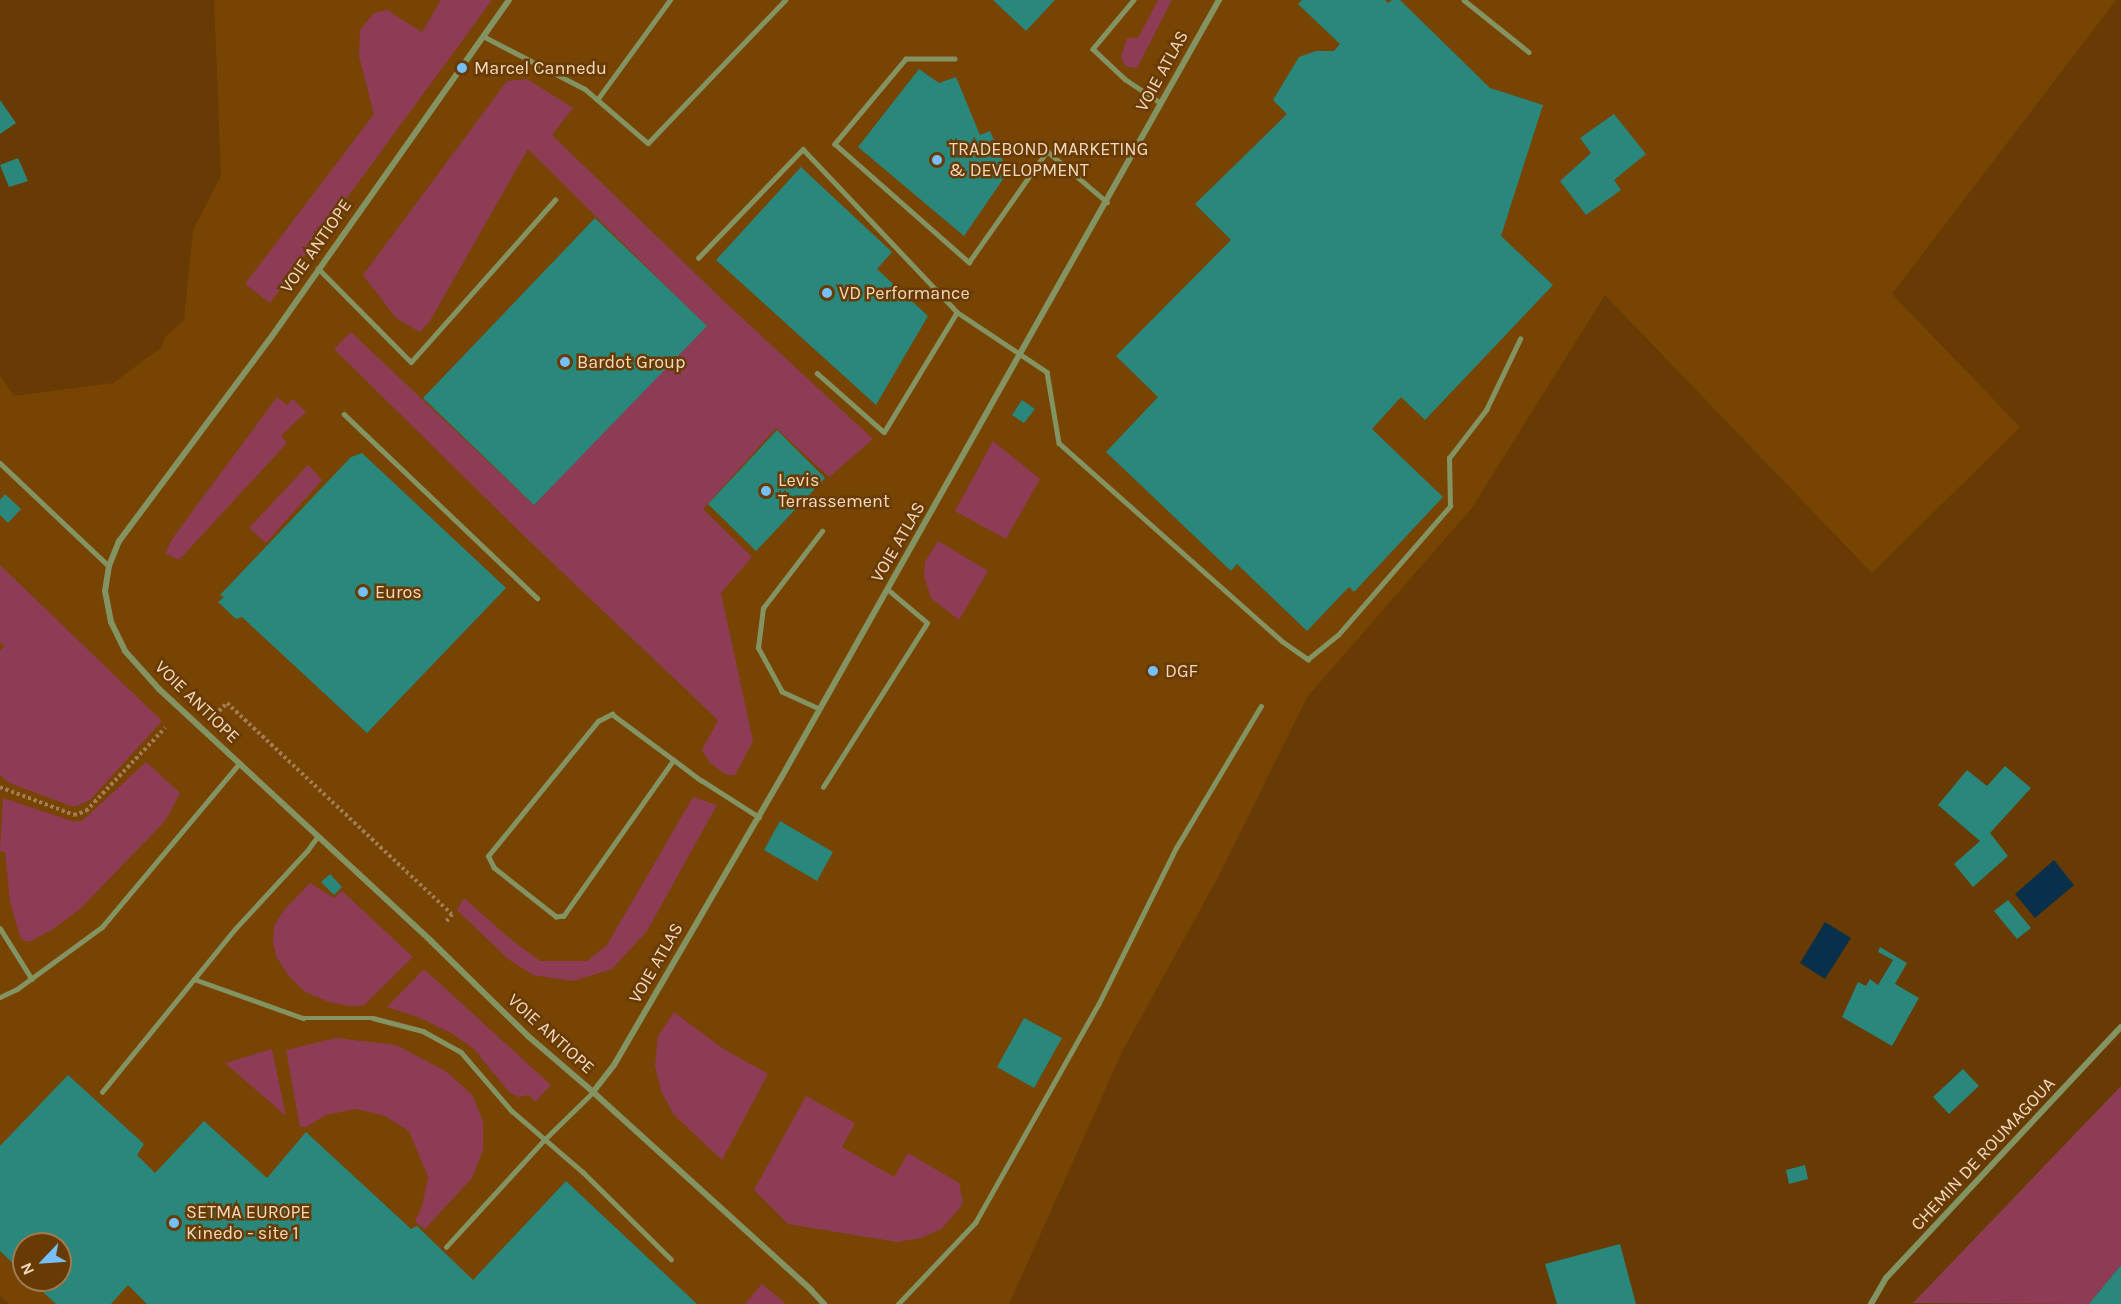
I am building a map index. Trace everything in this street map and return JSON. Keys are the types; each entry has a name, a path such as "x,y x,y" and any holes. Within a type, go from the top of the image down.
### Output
{"street":[{"name":"VOIE ANTIOPE","path":"509,0 269,340 126,531 109,566 105,591 111,622 125,651 159,689 528,1036 812,1290 824,1304"},
{"name":"VOIE ATLAS","path":"593,1092 614,1065 759,817 1219,0"},
{"name":"CHEMIN DE ROUMAGOUA","path":"1870,1304 1886,1278 2121,1027"}],"lane":[{"path":"597,100 670,0"},
{"path":"483,36 585,89 648,143 785,0"},
{"path":"1134,0 1093,49 1125,80 1161,103"},
{"path":"1464,0 1529,52"},
{"path":"955,59 906,59 835,144 969,262 1047,151 1107,202"},
{"path":"698,258 803,149 957,312 1047,372 1059,442 1282,641 1308,659 1338,635 1450,506 1449,458 1486,410 1520,339"},
{"path":"318,268 411,363 555,200"},
{"path":"817,374 884,432 957,312"},
{"path":"344,414 537,598"},
{"path":"0,463 109,566"},
{"path":"819,709 782,692 758,648 763,608 822,531"},
{"path":"823,787 927,623 888,590"},
{"path":"898,1304 975,1223 1098,1005 1176,848 1261,706"},
{"path":"674,760 564,916 556,917 494,868 488,856 598,721 612,714 674,760 759,817"},
{"path":"0,998 32,979 102,927 240,764"},
{"path":"102,1092 194,979 317,837"},
{"path":"0,928 32,979"},
{"path":"194,979 303,1018 373,1018 423,1031 461,1052 512,1111 583,1172 672,1259"},
{"path":"446,1247 545,1139 593,1092"}],"path":[{"path":"0,787 74,815 86,811 171,722"}],"shaded area":[{"path":"214,0 2116,0 1892,294 2020,427 1872,573 1605,295 1471,509 1308,696 1217,879 1123,1050 1009,1304 9,1304 0,1296 0,376 14,396 113,383 161,348 165,337 184,320 193,230 221,176"},
{"path":"441,0 492,0 270,303 245,284 374,114 359,56 360,30 374,13 387,10 422,32"},
{"path":"1158,0 1172,0 1137,68 1125,66 1121,57 1127,38 1138,38"},
{"path":"527,79 573,108 552,135 729,306 873,439 829,477 776,428 703,509 752,557 721,593 753,741 735,775 727,775 710,763 702,750 718,720 521,533 334,349 351,332 534,505 706,326 528,149 430,321 420,332 396,318 363,275 507,81"},
{"path":"277,397 287,405 293,399 306,412 281,436 287,443 179,560 165,553 172,539"},
{"path":"993,441 1040,479 1006,539 955,511"},
{"path":"308,465 322,480 266,543 249,528"},
{"path":"938,541 988,571 959,620 931,598 924,576 925,562"},
{"path":"0,565 162,721 90,800 74,807 9,783 0,775 0,651 4,646 0,642"},
{"path":"146,762 180,793 166,820 80,909 50,931 29,942 21,939 10,902 5,852 0,851 3,798 72,821 82,821"},
{"path":"693,797 717,805 647,931 612,969 573,981 533,975 508,959 457,910 464,898 509,938 540,961 587,961 607,945"},
{"path":"310,883 334,898 342,891 413,957 363,1006 329,1002 305,992 288,975 276,956 273,941 274,926 284,910"},
{"path":"424,969 551,1085 535,1102 529,1095 518,1097 509,1092 474,1049 453,1034 418,1017 387,1007"},
{"path":"674,1012 722,1048 768,1074 722,1160 674,1115 661,1091 655,1066 658,1036"},
{"path":"336,1038 396,1045 447,1072 473,1096 483,1122 483,1150 472,1178 425,1229 415,1222 422,1206 428,1177 409,1131 385,1116 356,1109 326,1115 306,1127 300,1127 286,1050"},
{"path":"272,1049 286,1116 225,1063"},
{"path":"2121,1086 2121,1265 2089,1304 1913,1303"},
{"path":"806,1096 855,1123 842,1147 894,1177 908,1153 959,1183 963,1202 960,1208 941,1229 921,1238 897,1242 788,1224 754,1190"},
{"path":"762,1284 786,1304 745,1304"}],"water":[{"path":"2054,860 2074,885 2035,918 2015,894"},
{"path":"1825,922 1851,938 1825,979 1800,963"}],"building":[{"path":"993,0 1055,0 1026,31"},
{"path":"1302,0 1385,0 1388,3 1392,0 1400,0 1490,88 1543,105 1501,236 1553,285 1425,420 1401,397 1372,429 1443,497 1354,592 1349,587 1307,631 1237,564 1231,571 1106,452 1158,397 1116,356 1231,240 1195,204 1287,114 1273,100 1299,57 1316,51 1334,51 1340,44 1298,4"},
{"name":"TRADEBOND MARKETING & DEVELOPMENT","path":"919,69 939,83 956,77 980,135 990,131 1008,172 964,236 858,147"},
{"path":"0,100 16,123 0,134"},
{"path":"1614,114 1646,154 1614,180 1621,190 1586,215 1560,181 1591,153 1580,138"},
{"path":"18,158 28,181 9,187 0,165"},
{"name":"VD Performance","path":"801,167 892,252 877,269 928,316 876,405 716,260"},
{"name":"Bardot Group","path":"595,218 707,326 534,505 423,398"},
{"path":"1022,400 1035,409 1024,423 1012,415"},
{"name":"Levis Terrassement","path":"777,430 825,478 756,551 708,504"},
{"name":"Euros","path":"362,453 506,588 367,733 242,617 236,619 218,602 224,597 220,595 351,457"},
{"path":"5,494 21,509 8,523 0,515 0,500"},
{"path":"2005,766 2031,788 1990,833 2008,856 1973,887 1954,864 1980,841 1938,805 1967,770 1987,786"},
{"path":"780,821 833,852 817,881 764,850"},
{"path":"330,874 342,887 334,895 321,882"},
{"path":"2008,900 2031,928 2017,939 1994,911"},
{"path":"1880,947 1907,963 1895,984 1919,998 1892,1046 1842,1017 1858,982 1866,986 1870,979 1878,985 1893,960 1878,952"},
{"path":"1024,1018 1062,1038 1034,1088 997,1067"},
{"path":"1963,1069 1979,1086 1949,1114 1933,1097"},
{"path":"68,1075 144,1144 137,1155 155,1173 204,1121 267,1178 306,1132 411,1229 417,1226 473,1280 566,1181 697,1304 147,1304 128,1285 111,1304 56,1304 43,1292 72,1292 72,1232 12,1232 12,1262 0,1251 0,1146"},
{"path":"1805,1165 1808,1179 1789,1184 1786,1170"},
{"path":"1620,1244 1636,1304 1557,1304 1545,1264"},
{"path":"2121,1265 2121,1304 2089,1304"}],"place":[{"name":"Marcel Cannedu","path":"462,68"},
{"name":"TRADEBOND MARKETING & DEVELOPMENT","path":"937,160"},
{"name":"VD Performance","path":"827,293"},
{"name":"Bardot Group","path":"565,362"},
{"name":"Levis Terrassement","path":"766,491"},
{"name":"Euros","path":"363,592"},
{"name":"DGF","path":"1153,671"},
{"name":"SETMA EUROPE Kinedo - site 1","path":"174,1223"}]}
